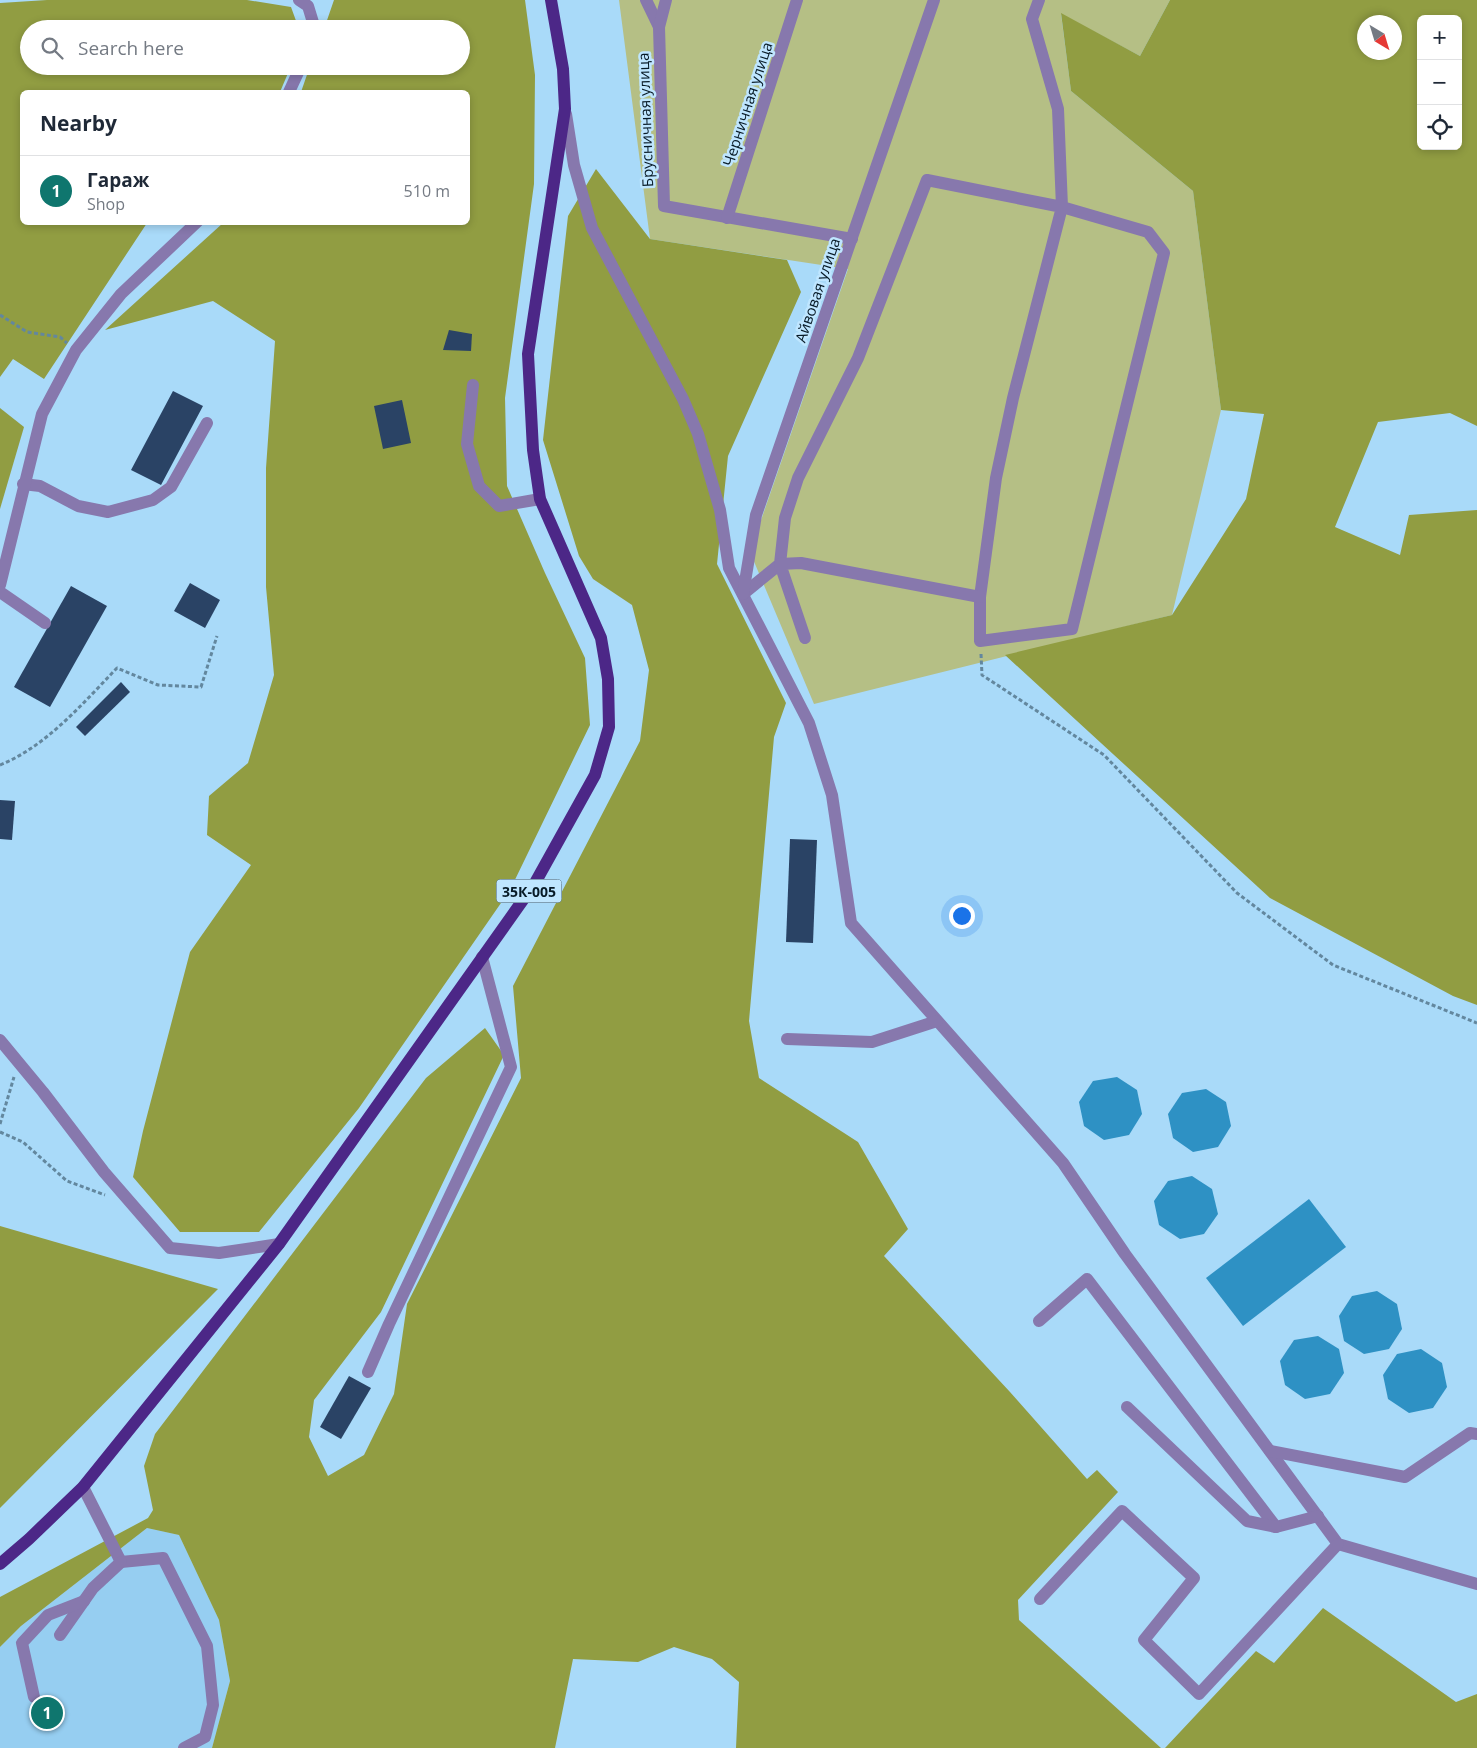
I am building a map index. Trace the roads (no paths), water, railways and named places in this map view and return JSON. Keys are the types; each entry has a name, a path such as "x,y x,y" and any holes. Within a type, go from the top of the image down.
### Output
{"main road":[{"name":"35К-005","path":"0,1564 83,1487 279,1244 535,883 595,775 609,727 608,679 601,638 540,498 533,450 528,354 565,108 563,69 551,0"}],"street":[{"path":"299,0 308,6 312,20"},
{"path":"646,0 659,27"},
{"name":"Брусничная улица","path":"666,0 659,27 664,206 727,218"},
{"name":"Черничная улица","path":"727,218 797,0"},
{"name":"Айвовая улица","path":"743,594 756,515 934,0"},
{"path":"805,638 780,564 785,518 798,478 858,358 927,180 1062,207 1148,232 1164,253 1072,629 980,641 980,598 996,478 1011,406 1062,207 1058,109 1032,19 1039,0"},
{"path":"290,90 297,75"},
{"path":"565,108 574,165 592,228 683,399 698,434 720,510 729,568 809,723 832,795 851,923 1063,1163 1125,1254 1338,1544 1477,1584"},
{"path":"727,218 852,239"},
{"path":"0,584 23,484 42,414 76,350 122,294 194,225"},
{"path":"473,385 467,444 479,486 500,506 540,498"},
{"path":"23,484 40,486 78,506 108,512 153,500 171,487 207,423"},
{"path":"743,594 780,564 800,563 980,598"},
{"path":"0,592 45,622"},
{"path":"368,1372 393,1315 511,1067 482,957"},
{"path":"787,1039 872,1042 937,1021"},
{"path":"0,1040 43,1092 104,1172 170,1248 219,1253 279,1244"},
{"path":"1040,1322 1087,1279 1276,1527"},
{"path":"1127,1407 1247,1521 1276,1527 1318,1516"},
{"path":"1270,1452 1405,1477 1470,1433 1477,1434"},
{"path":"83,1487 121,1562"},
{"path":"1040,1599 1122,1511 1194,1578 1144,1640 1200,1694 1338,1544"},
{"path":"60,1635 93,1588 121,1562 163,1558 207,1646 213,1706 205,1737 184,1748"},
{"path":"34,1697 22,1643 48,1615 84,1601"}],"place":[{"name":"Гараж","path":"47,1713"}]}
